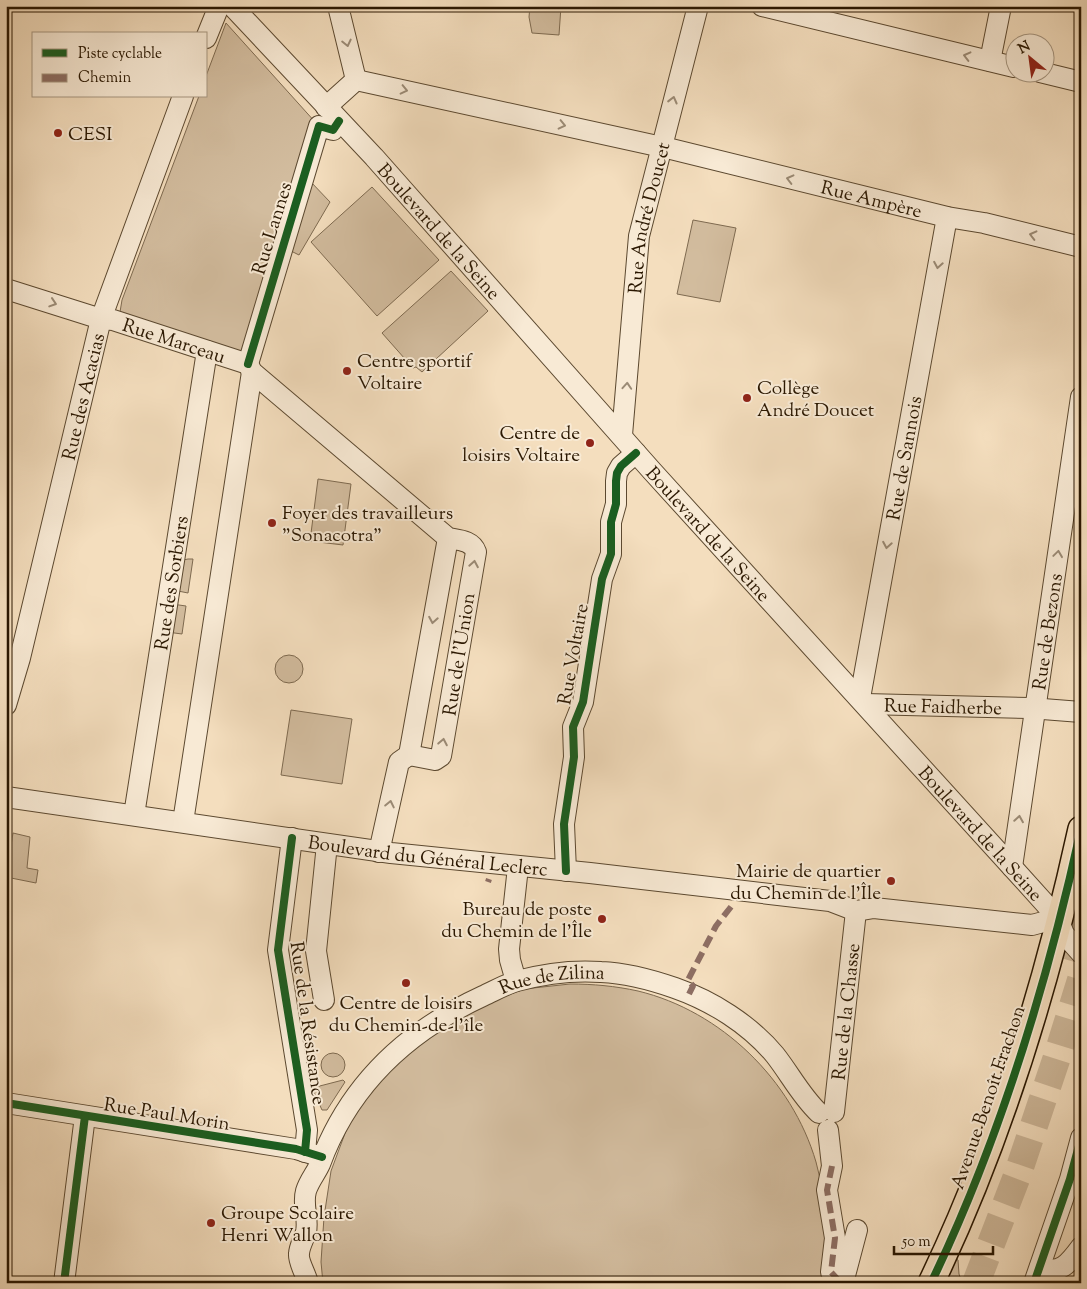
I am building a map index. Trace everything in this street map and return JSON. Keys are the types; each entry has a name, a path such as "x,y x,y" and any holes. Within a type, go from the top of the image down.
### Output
{"main road":[{"name":"Avenue Benoît Frachon","path":"932,1283 966,1204 1015,1078 1050,957 1081,828"}],"street":[{"path":"208,33 219,6"},
{"name":"Boulevard de la Seine","path":"232,6 374,157 636,453 1058,918 1064,934 1081,953"},
{"path":"332,114 356,80 338,6"},
{"name":"Rue André Doucet","path":"622,435 639,236 698,6"},
{"path":"762,6 1004,65"},
{"path":"990,62 1001,6"},
{"path":"1054,75 1081,82"},
{"name":"Rue Ampère","path":"356,80 661,148 947,217 984,223 1081,247"},
{"name":"Rue des Acacias","path":"6,705 20,658 101,319 182,98"},
{"name":"Rue Lannes","path":"250,368 319,126 333,130 332,114"},
{"name":"Rue de Sannois","path":"862,701 947,217"},
{"name":"Rue Marceau","path":"6,289 101,319 113,320 207,351 250,368"},
{"name":"Rue des Sorbiers","path":"134,815 207,351"},
{"path":"183,822 250,368"},
{"name":"Rue de l'Union","path":"250,368 448,538 470,543 474,547 476,552 441,756 435,760 409,755"},
{"name":"Rue de Bezons","path":"1012,867 1081,397"},
{"name":"Rue Voltaire","path":"566,871 564,824 574,757 573,727 583,702 602,578 611,554 611,522 616,504 617,473 621,466 636,453"},
{"name":"Rue de l'Union","path":"380,852 399,762 409,755 448,538"},
{"name":"Rue Faidherbe","path":"862,701 1036,708 1081,712"},
{"name":"Boulevard du Général Leclerc","path":"6,797 380,852 830,901 856,911 883,908 1032,925 1058,918"},
{"name":"Rue de la Résistance","path":"292,838 278,950 307,1130 315,1160"},
{"name":"Rue de la Résistance","path":"324,1000 316,951 327,844"},
{"path":"516,981 509,949 518,867"},
{"name":"Rue de la Chasse","path":"827,1118 856,911"},
{"name":"Rue de Zilina","path":"307,1280 311,1254 304,1208 305,1197 315,1160 354,1097 402,1046 430,1024 458,1008 516,981 568,973 601,972 632,976 684,992 721,1008 774,1055 807,1101 827,1118"},
{"name":"Rue Paul Morin","path":"6,1103 85,1116 315,1160"},
{"path":"64,1283 85,1116"},
{"path":"827,1118 832,1166 827,1190 835,1238 831,1272 842,1283 857,1230"},
{"name":"Rue de la Résistance","path":"307,1130 331,1137"},
{"path":"1037,1275 1070,1179 1081,1138"},
{"path":"1037,1275 1047,1270 1058,1270 1081,1247"}],"shaded area":[{"path":"530,6 561,6 559,35 532,33 529,17"},
{"path":"226,23 325,133 310,181 330,202 299,255 287,249 254,359 120,312 122,300 198,98 208,98 208,71"},
{"path":"372,187 439,260 377,316 311,242"},
{"path":"693,220 736,228 720,302 677,294"},
{"path":"451,271 488,311 422,372 416,367 413,368 382,333"},
{"path":"318,479 351,484 343,545 310,541"},
{"path":"193,559 188,593 173,590 178,561"},
{"path":"172,604 186,606 182,634 167,632"},
{"path":"289,655 299,659 303,669 299,679 289,683 279,679 275,669 279,659"},
{"path":"291,710 352,719 342,784 281,775"},
{"path":"13,833 30,837 27,868 38,870 36,883 6,877"},
{"path":"570,984 621,988 638,991 668,1001 697,1015 724,1032 749,1053 771,1077 790,1104 805,1132 816,1162 824,1207 829,1283 323,1283 321,1262 324,1217 331,1171 347,1128 371,1088 425,1036 503,997 524,989"},
{"path":"333,1053 342,1056 345,1065 342,1074 333,1077 324,1074 321,1065 324,1056"},
{"path":"343,1080 345,1082 327,1110 322,1110 312,1088"},
{"path":"956,1259 958,1260 962,1283 945,1283"}],"tunnel":[{"path":"1061,958 1081,892"},
{"path":"976,1283 1017,1176 1081,980"}],"marked path":[{"path":"689,994 693,986 688,980 716,926 734,903"},
{"path":"832,1166 827,1190 835,1238 831,1272 841,1283"}],"cycle path":[{"path":"248,364 319,126 333,130 339,121"},
{"path":"566,871 564,824 574,757 573,727 583,702 602,579 611,554 611,522 616,504 617,473 621,466 636,453"},
{"path":"931,1283 979,1173 1020,1060 1053,945 1081,829"},
{"path":"292,838 278,950 307,1130 305,1152"},
{"path":"6,1103 296,1149 322,1157"},
{"path":"64,1283 85,1116"},
{"path":"1034,1283 1070,1179 1081,1138"}],"place":[{"name":"CESI","path":"58,133"},
{"name":"Centre sportif Voltaire","path":"347,371"},
{"name":"Collège André Doucet","path":"747,398"},
{"name":"Centre de loisirs Voltaire","path":"590,443"},
{"name":"Foyer des travailleurs \"Sonacotra\"","path":"272,523"},
{"name":"Mairie de quartier du Chemin de l'Île","path":"891,881"},
{"name":"Bureau de poste du Chemin de l'Île","path":"602,919"},
{"name":"Centre de loisirs du Chemin-de-l'île","path":"406,983"},
{"name":"Groupe Scolaire Henri Wallon","path":"211,1223"}]}
